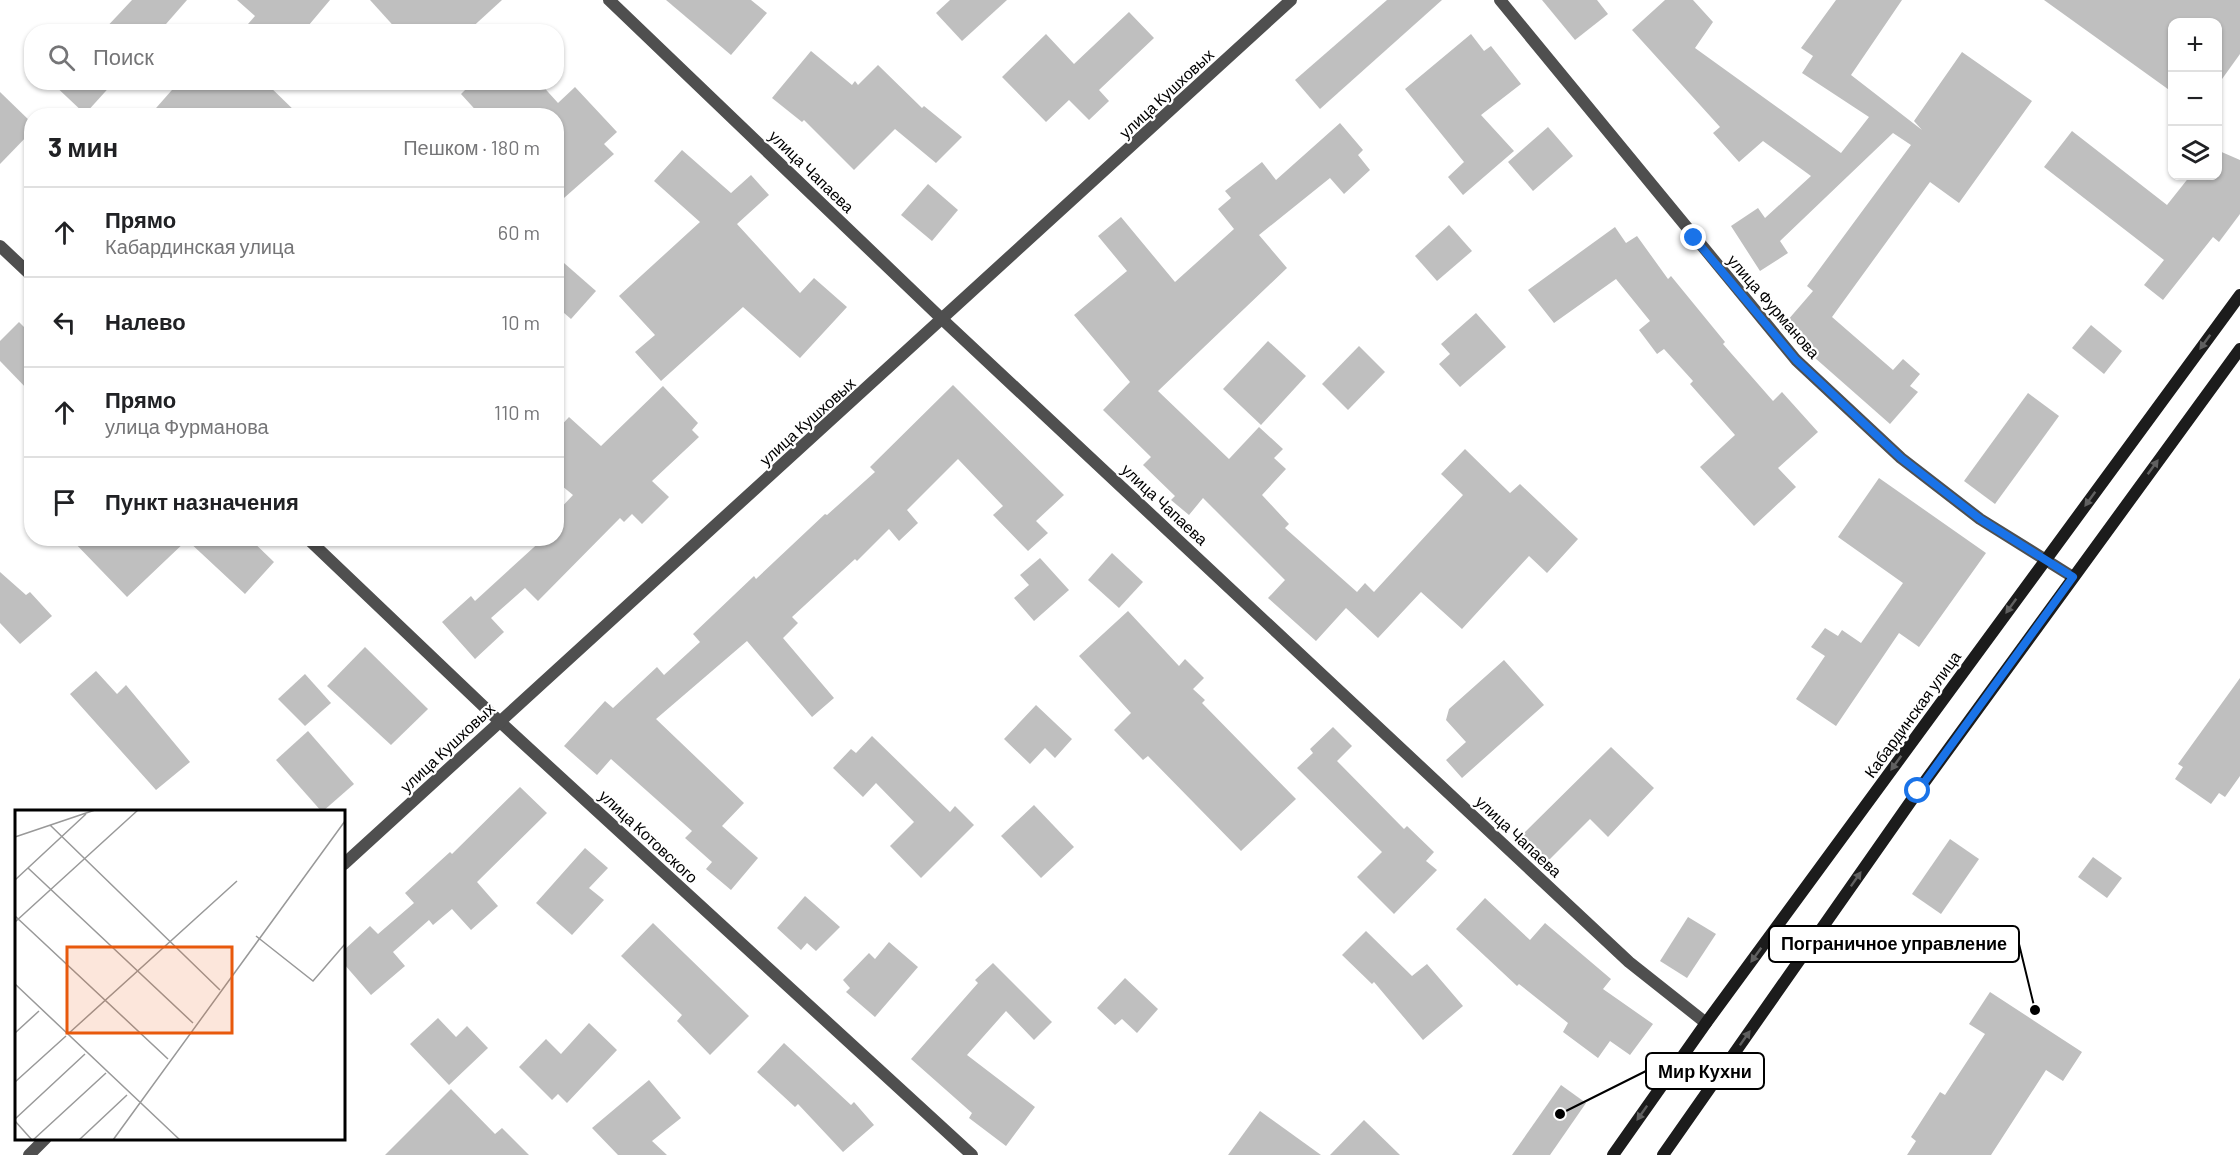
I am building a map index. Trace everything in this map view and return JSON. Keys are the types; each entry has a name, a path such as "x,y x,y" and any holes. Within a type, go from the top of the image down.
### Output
{"main road":[{"name":"Кабардинская улица","path":"1613,1155 1706,1023 2240,295"},
{"path":"1663,1155 1918,791 2240,349"}],"street":[{"name":"улица Чапаева","path":"609,0 943,320 1629,962 1706,1023"},
{"name":"улица Кушховых","path":"345,863 1292,0"},
{"name":"улица Фурманова","path":"1500,0 1796,360 1901,458 1980,519 2073,577"},
{"path":"0,246 24,268"},
{"name":"улица Котовского","path":"315,546 499,721 972,1155"},
{"path":"28,1155 44,1140"}],"building":[{"path":"132,0 187,0 166,24 110,24"},
{"path":"237,0 330,0 310,24 248,24 255,16"},
{"path":"370,0 502,0 476,24 392,24"},
{"path":"666,0 751,0 767,13 731,55"},
{"path":"950,0 1007,0 962,41 936,13"},
{"path":"1387,0 1442,0 1320,109 1295,80"},
{"path":"1542,0 1597,0 1608,14 1575,40"},
{"path":"1665,0 1693,0 1713,22 1695,48 1841,153 1869,117 1802,73 1813,56 1801,48 1836,0 1902,0 1851,75 1922,130 1914,121 1962,52 2032,101 1959,203 1930,182 1832,317 1893,370 1903,359 1920,374 1910,386 1918,392 1890,424 1781,328 1813,291 1807,286 1911,145 1893,133 1780,241 1788,253 1760,271 1731,226 1758,208 1765,218 1811,176 1763,141 1739,162 1713,133 1720,127 1632,30"},
{"path":"2044,0 2240,0 2240,54 2222,79 2222,18 2168,18 2168,89"},
{"path":"1129,12 1154,38 1099,90 1109,101 1089,120 1069,100 1046,122 1002,77 1046,34 1074,64"},
{"path":"1471,34 1484,51 1491,46 1521,84 1481,115 1514,151 1463,195 1448,177 1464,162 1405,89"},
{"path":"811,51 852,85 855,81 858,85 878,65 922,108 924,106 962,137 936,163 895,129 854,170 804,120 802,122 772,98"},
{"path":"575,87 617,132 604,144 614,154 564,198 564,108 474,108 461,94 465,90 546,90 558,103"},
{"path":"60,90 107,90 90,108 79,108"},
{"path":"172,90 273,90 292,108 156,108"},
{"path":"0,92 24,115 24,139 0,164"},
{"path":"1340,123 1363,150 1358,155 1370,170 1344,194 1330,178 1259,235 1287,268 1158,391 1229,459 1259,427 1283,449 1274,458 1286,469 1262,495 1289,524 1285,528 1357,592 1365,583 1374,592 1463,495 1441,474 1465,449 1510,493 1520,484 1578,539 1547,573 1529,556 1462,629 1421,592 1378,638 1346,608 1316,641 1268,598 1285,580 1203,498 1189,515 1171,500 1175,496 1143,465 1151,457 1103,410 1130,382 1074,315 1127,271 1098,236 1121,217 1175,282 1234,229 1218,209 1231,198 1225,191 1262,162 1276,180"},
{"path":"1548,127 1573,156 1533,191 1508,162"},
{"path":"2072,131 2167,205 2187,180 2222,180 2222,152 2240,160 2240,214 2219,242 2213,237 2163,300 2144,285 2164,260 2044,167"},
{"path":"682,150 731,193 751,175 769,195 737,224 800,293 814,278 847,307 800,358 743,307 661,381 635,352 655,335 619,296 700,222 654,181"},
{"path":"928,184 958,210 932,241 901,215"},
{"path":"1449,225 1472,251 1437,281 1415,256"},
{"path":"1615,227 1626,243 1637,236 1668,279 1671,276 1725,342 1723,344 1773,401 1782,392 1818,432 1778,468 1796,487 1754,526 1700,467 1735,435 1690,384 1693,381 1664,349 1657,354 1639,330 1650,321 1616,279 1554,323 1528,290"},
{"path":"564,263 596,291 571,319 564,313"},
{"path":"1476,313 1506,347 1460,387 1439,364 1450,354 1441,344"},
{"path":"19,322 24,327 24,386 0,361 0,341"},
{"path":"2091,325 2122,351 2104,374 2072,348"},
{"path":"1268,341 1306,376 1261,425 1223,389"},
{"path":"1359,346 1385,372 1348,410 1322,384"},
{"path":"953,385 1064,495 1036,521 1048,533 1028,551 993,515 1003,506 958,459 907,510 918,523 899,541 889,529 857,561 855,559 792,617 798,623 783,638 834,698 812,717 747,641 656,719 744,803 722,826 758,858 731,890 706,869 712,862 685,838 692,831 611,759 597,775 564,746 605,701 613,708 657,667 664,675 700,642 693,634 754,576 756,579 825,514 827,515 875,472 870,467"},
{"path":"663,386 698,423 692,430 699,437 652,481 669,497 642,524 632,514 624,522 620,518 538,601 525,588 491,618 504,632 475,659 442,622 471,596 475,601 535,546 564,546 564,505 573,495 564,488 564,422 569,417 601,446"},
{"path":"2028,393 2059,416 1995,504 1964,481"},
{"path":"1879,478 1986,553 1919,647 1899,633 1836,726 1796,699 1825,656 1811,647 1825,628 1838,636 1842,630 1861,643 1903,583 1838,537"},
{"path":"78,546 181,546 127,597"},
{"path":"193,546 257,546 274,562 245,594"},
{"path":"1112,553 1143,582 1119,608 1088,580"},
{"path":"1040,558 1069,590 1034,621 1014,598 1029,585 1020,575"},
{"path":"0,572 26,595 30,592 52,616 20,644 0,623"},
{"path":"1128,611 1179,666 1185,659 1204,678 1193,689 1205,700 1202,703 1296,799 1241,851 1148,756 1143,760 1114,730 1131,713 1079,656"},
{"path":"365,647 428,709 391,745 327,686"},
{"path":"1504,660 1544,705 1462,778 1446,760 1466,742 1446,720 1449,709"},
{"path":"96,671 117,694 126,685 190,762 156,790 70,694"},
{"path":"305,674 331,703 305,726 278,699"},
{"path":"2240,678 2240,776 2225,797 2219,793 2211,804 2175,779 2183,767 2178,764"},
{"path":"1036,705 1072,739 1055,758 1045,748 1030,764 1004,739"},
{"path":"1333,727 1352,746 1337,761 1404,829 1407,826 1434,852 1426,861 1437,870 1394,914 1357,877 1382,852 1297,768 1313,753 1310,749"},
{"path":"308,731 354,784 324,810 320,810 276,760"},
{"path":"872,736 950,812 955,806 974,825 921,878 890,846 914,822 876,783 863,797 833,768 851,749 856,753"},
{"path":"1611,747 1654,788 1608,837 1590,819 1547,862 1522,835"},
{"path":"520,787 547,813 477,882 498,906 471,930 452,909 433,925 429,920 393,952 405,966 371,995 345,965 345,949 370,926 378,934 414,903 405,893 450,852 452,854"},
{"path":"1034,805 1074,847 1041,878 1001,836"},
{"path":"1950,839 1979,859 1941,914 1912,894"},
{"path":"585,848 608,868 589,888 604,900 572,935 536,903"},
{"path":"2093,857 2122,878 2107,898 2078,877"},
{"path":"805,896 840,927 816,951 807,943 801,950 777,928"},
{"path":"1485,898 1530,940 1545,923 1611,979 1603,989 1653,1024 1630,1055 1610,1041 1598,1058 1563,1032 1568,1023 1519,984 1517,986 1456,929"},
{"path":"1688,917 1716,934 1687,978 1660,961"},
{"path":"653,923 749,1016 710,1055 677,1021 682,1015 621,956"},
{"path":"1366,931 1412,976 1427,964 1463,1006 1423,1040 1374,982 1372,984 1342,955"},
{"path":"889,942 918,967 875,1017 846,992 850,988 843,980 869,953 875,959"},
{"path":"993,963 1052,1022 1034,1040 1006,1011 967,1055 1035,1107 1006,1146 969,1118 972,1113 911,1059 978,983 975,980"},
{"path":"1125,978 1158,1009 1137,1033 1122,1019 1115,1025 1097,1008"},
{"path":"1990,992 2082,1052 2063,1081 2046,1070 1991,1155 1907,1155 1916,1141 1911,1137 1940,1092 1945,1095 1985,1034 1969,1024"},
{"path":"438,1018 456,1037 467,1026 488,1048 449,1085 410,1044"},
{"path":"589,1023 617,1050 567,1103 558,1094 552,1100 519,1067 546,1039 561,1054"},
{"path":"784,1043 851,1105 854,1102 874,1125 843,1152 798,1104 795,1107 757,1072"},
{"path":"649,1080 681,1118 652,1141 667,1155 618,1155 592,1128"},
{"path":"1561,1085 1586,1103 1550,1155 1512,1155"},
{"path":"451,1089 495,1134 502,1128 529,1155 385,1155"},
{"path":"1260,1111 1321,1155 1228,1155"},
{"path":"1364,1120 1400,1155 1330,1155"}],"place":[{"name":"Пограничное управление","path":"2035,1010"},
{"name":"Мир Кухни","path":"1560,1114"}],"route":[{"path":"1694,238 1796,360 1901,458 1980,519 2073,577 1918,791"}]}
